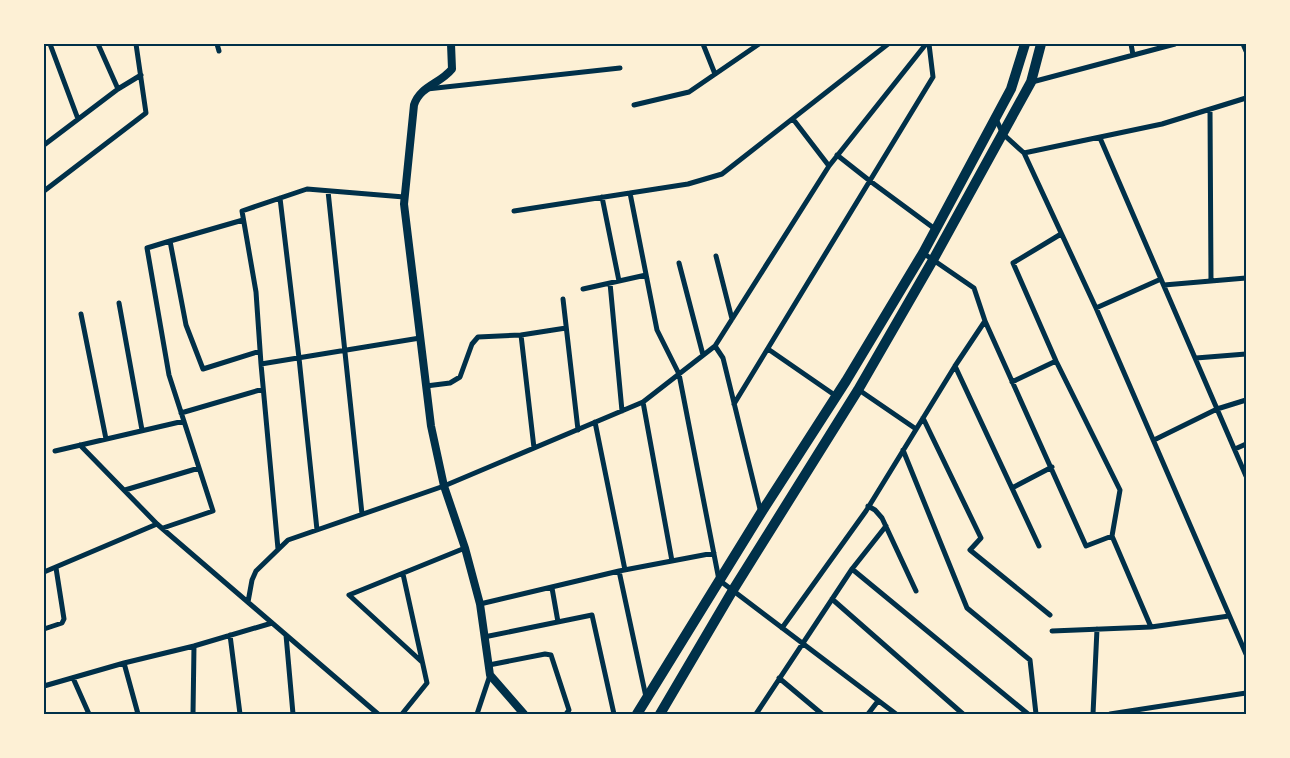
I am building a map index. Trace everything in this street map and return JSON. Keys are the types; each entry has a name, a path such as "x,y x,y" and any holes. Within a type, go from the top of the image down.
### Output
{"main road":[{"path":"637,714 923,253 1011,89 1025,44"},
{"path":"660,714 733,590 858,390 933,260 1031,82 1041,44"}],"street":[{"path":"50,44 78,119"},
{"path":"98,44 118,89"},
{"path":"44,191 146,113 136,44"},
{"path":"217,44 219,51"},
{"path":"451,44 452,69 448,74 424,89 417,97 414,105 404,204 431,426 444,486 465,548 480,604 489,665 490,675 477,714"},
{"path":"703,44 715,74"},
{"path":"634,105 689,92 759,44"},
{"path":"514,211 688,184 722,174 888,44"},
{"path":"248,602 252,580 256,571 288,540 444,486 643,402 715,346 829,166 928,44"},
{"path":"734,404 933,77 928,44"},
{"path":"1131,44 1133,55"},
{"path":"1031,82 1175,44"},
{"path":"1243,44 1246,51"},
{"path":"424,89 620,68"},
{"path":"44,145 118,89 141,75"},
{"path":"1024,154 1162,124 1246,98"},
{"path":"1210,109 1211,281"},
{"path":"792,119 829,166"},
{"path":"996,119 1003,134 1024,154 1096,308 1246,654"},
{"path":"1100,138 1246,476"},
{"path":"837,155 936,230"},
{"path":"278,549 256,292 242,211 307,189 404,197"},
{"path":"328,191 362,514"},
{"path":"630,193 657,330 679,374 719,580 896,714"},
{"path":"602,197 619,281"},
{"path":"280,198 317,530"},
{"path":"163,528 213,511 169,374 147,248 243,220"},
{"path":"1061,234 1013,263 1056,361 1120,490 1112,536 1151,627"},
{"path":"170,241 186,325 203,369 260,351"},
{"path":"923,253 974,288 985,321 1086,546 1112,536"},
{"path":"716,256 732,319"},
{"path":"679,263 703,355"},
{"path":"583,289 646,276"},
{"path":"1164,285 1246,278"},
{"path":"1096,308 1161,279"},
{"path":"610,283 622,411"},
{"path":"563,298 578,430"},
{"path":"119,303 142,430"},
{"path":"81,314 106,439"},
{"path":"782,628 868,506 985,321"},
{"path":"426,386 450,383 460,377 474,340 478,337 566,328"},
{"path":"521,334 534,448"},
{"path":"261,364 420,338"},
{"path":"715,346 723,358 761,513"},
{"path":"768,349 836,396"},
{"path":"1196,358 1246,354"},
{"path":"1012,382 1056,361"},
{"path":"955,366 1038,546"},
{"path":"181,413 263,389"},
{"path":"858,390 916,429"},
{"path":"1154,440 1218,409 1246,400"},
{"path":"643,402 672,561"},
{"path":"923,418 981,538 970,550 1050,615"},
{"path":"54,451 184,420"},
{"path":"595,422 646,698"},
{"path":"1235,449 1246,444"},
{"path":"80,445 157,524 378,714"},
{"path":"903,450 967,608 1030,660 1036,714"},
{"path":"1012,488 1052,467"},
{"path":"125,490 199,468"},
{"path":"868,506 879,513 916,591"},
{"path":"44,572 157,524"},
{"path":"756,714 852,569 886,526"},
{"path":"422,662 349,595 465,548"},
{"path":"480,604 622,571 714,553"},
{"path":"44,629 62,624 64,619 56,568"},
{"path":"852,569 1028,714"},
{"path":"402,714 427,684 403,574"},
{"path":"552,588 558,622"},
{"path":"832,599 963,714"},
{"path":"484,637 592,615 614,714"},
{"path":"1052,631 1151,627 1229,616"},
{"path":"44,686 124,663 194,646 272,622"},
{"path":"1093,714 1097,629"},
{"path":"230,635 240,714"},
{"path":"286,635 293,714"},
{"path":"193,714 194,646"},
{"path":"489,665 545,654 551,655 569,710 566,714"},
{"path":"124,663 138,714"},
{"path":"490,675 524,714"},
{"path":"72,678 89,714"},
{"path":"779,678 822,714"},
{"path":"1110,714 1246,693"},
{"path":"868,714 878,701"}]}
